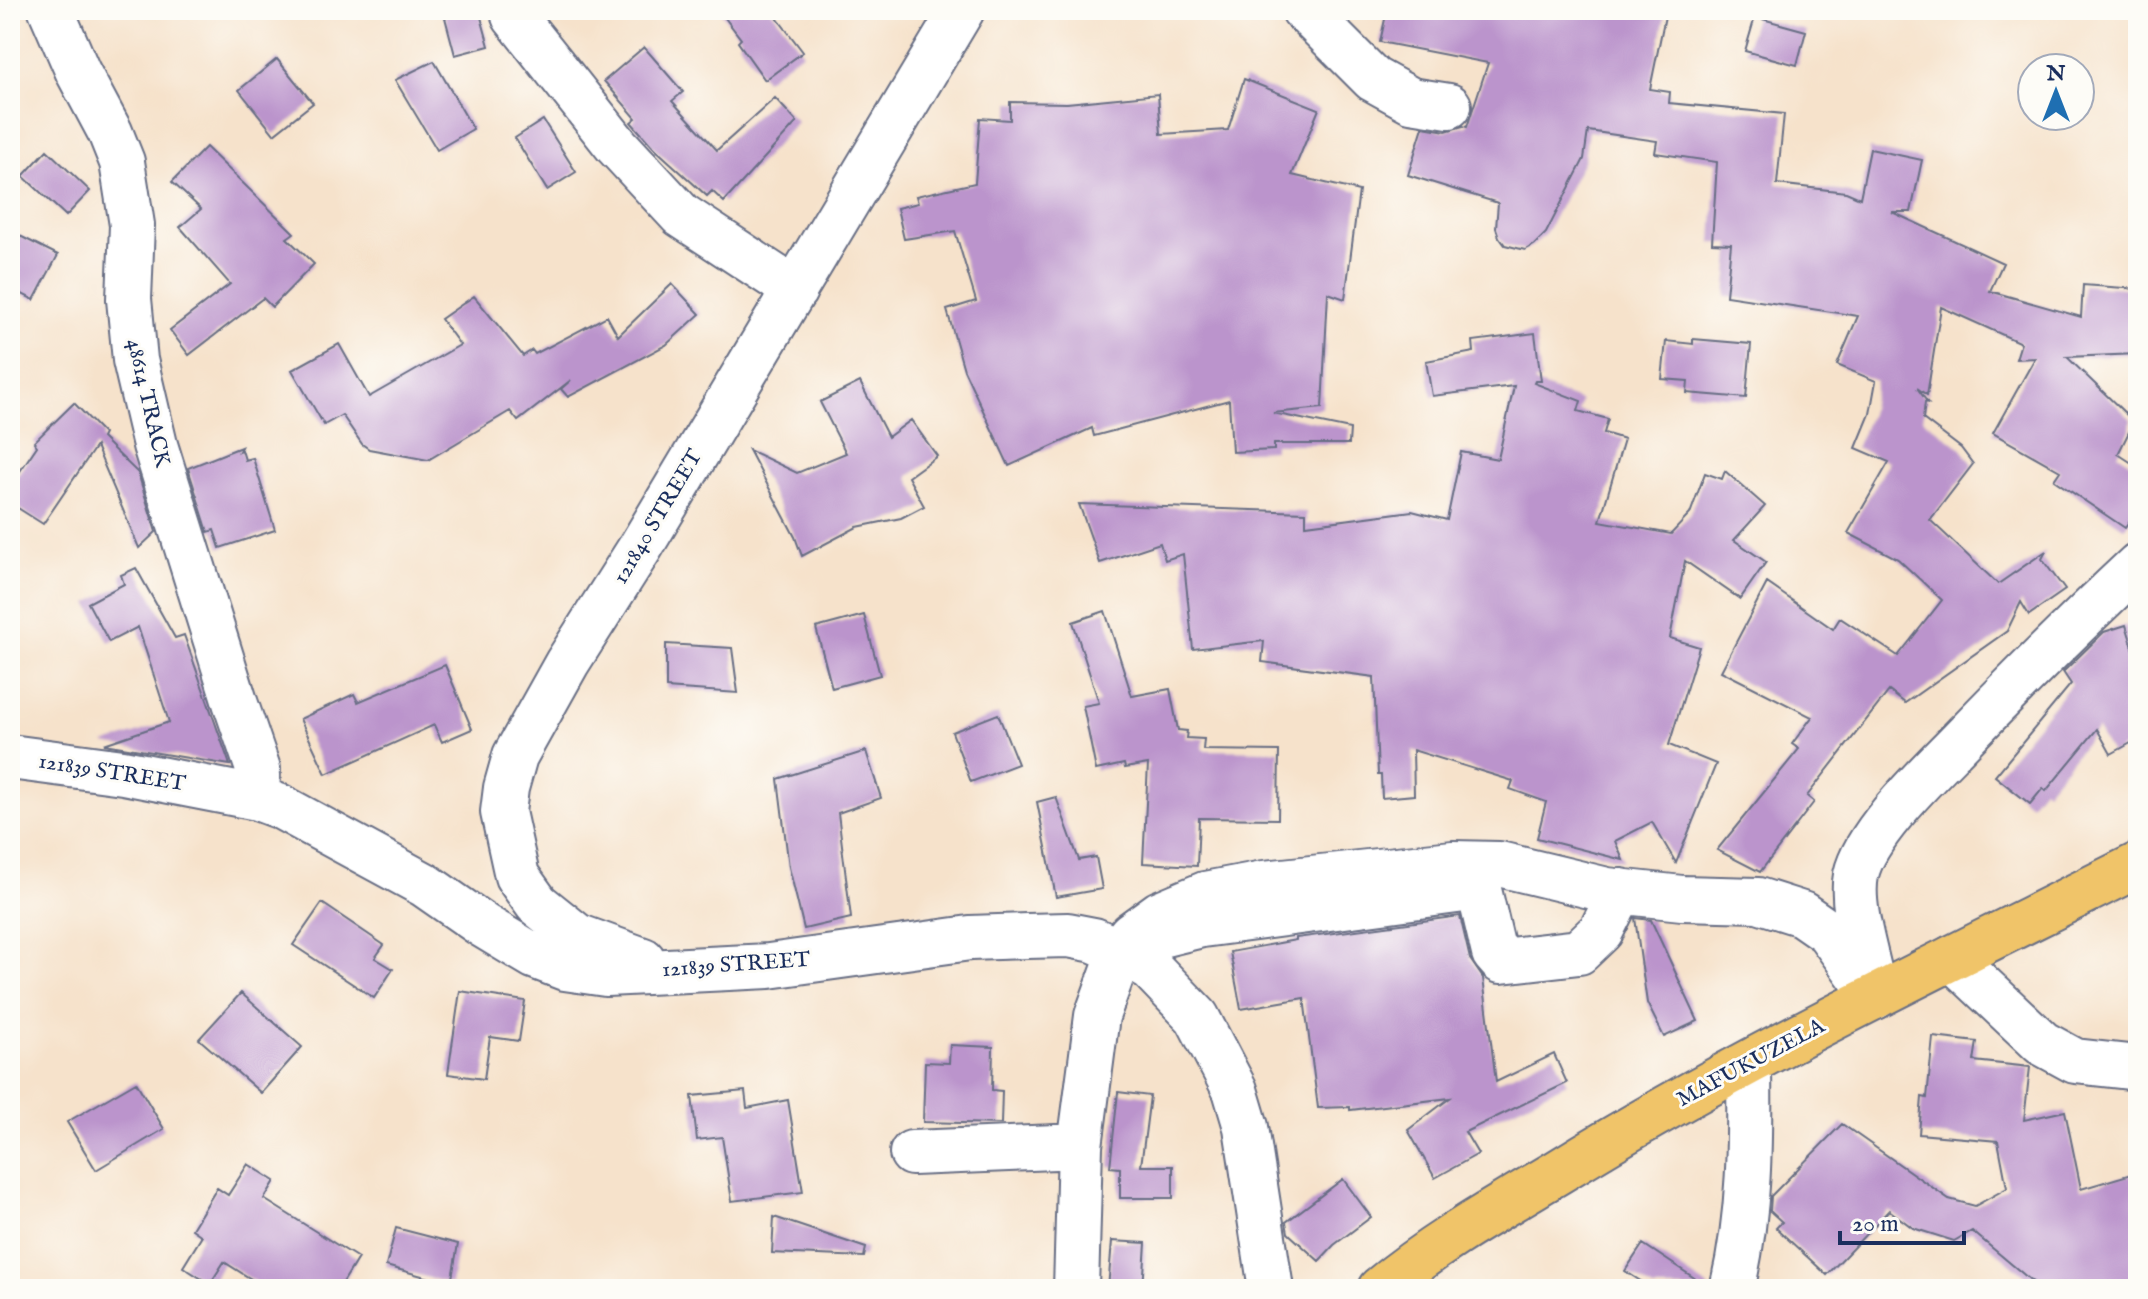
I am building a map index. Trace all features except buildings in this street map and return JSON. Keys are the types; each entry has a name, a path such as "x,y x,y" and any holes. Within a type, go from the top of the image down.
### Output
{"main road":[{"name":"MAFUKUZELA","path":"1380,1289 1399,1273 1500,1207 1627,1129 1875,997 2138,865"}],"street":[{"name":"48614 TRACK","path":"51,10 122,162 132,225 129,299 135,360 155,445 258,769 257,798"},
{"name":"121840 STREET","path":"675,970 577,936 537,904 517,876 507,842 503,812 515,756 567,663 640,548 962,10"},
{"path":"1304,10 1373,79 1411,100 1449,106"},
{"path":"514,16 617,146 681,215 795,290"},
{"path":"1875,997 1854,895 1856,874 1875,836 1926,776 2056,642 2138,565"},
{"name":"121839 STREET","path":"10,757 123,772 257,798 281,807 425,885 534,956 565,968 606,974 769,966 970,938 1068,935 1094,940 1151,969 1197,1017 1235,1090 1246,1127 1271,1289"},
{"path":"1076,1289 1080,1146 1097,1016 1123,944 1131,934 1160,913 1205,894 1264,883 1453,863 1499,864 1621,891 1682,898 1758,900 1802,914 1828,932 1875,997"},
{"path":"1122,952 1149,938 1202,925 1472,889 1480,894 1494,953 1501,961 1569,954 1579,952 1601,931 1621,891"},
{"path":"1952,958 2042,1043 2075,1061 2138,1068"},
{"path":"1732,1289 1741,1252 1750,1164 1749,1064"},
{"path":"912,1153 1080,1146"}]}
